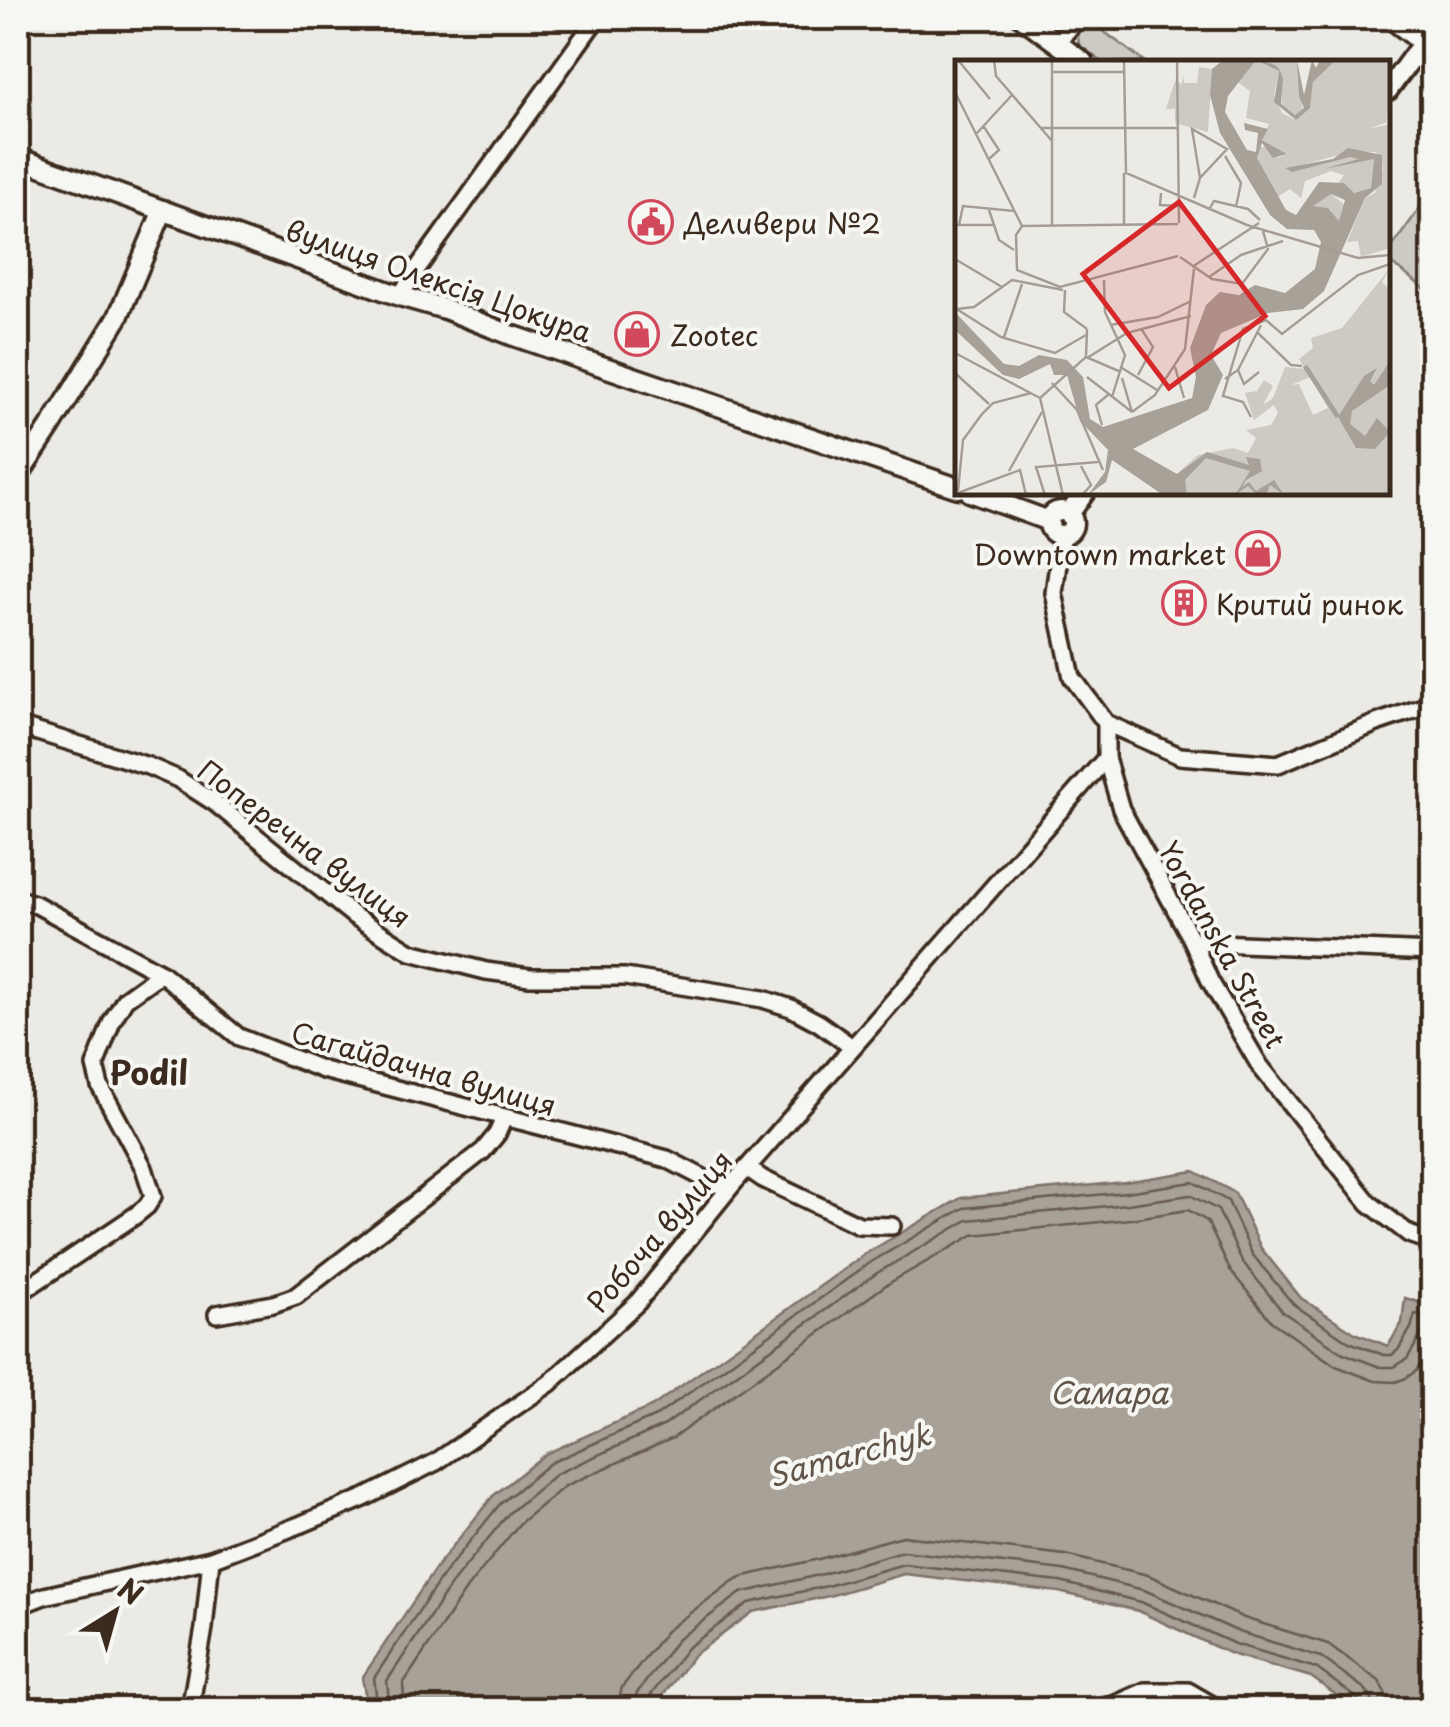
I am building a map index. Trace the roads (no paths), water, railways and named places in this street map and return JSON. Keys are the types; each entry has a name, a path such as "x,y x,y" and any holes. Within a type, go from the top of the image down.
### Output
{"street":[{"path":"400,296 598,18"},
{"path":"1023,18 1080,60"},
{"path":"1058,43 1078,18"},
{"path":"1388,18 1428,37 1390,87"},
{"name":"вулиця Олексія Цокура","path":"18,158 400,296 955,487"},
{"path":"18,476 118,317 162,210"},
{"path":"977,495 1056,528"},
{"path":"1083,495 1069,514 1057,512 1054,593 1072,677 1106,723 1180,756 1278,764 1432,704"},
{"name":"Yordanska Street","path":"1106,723 1106,758 1121,809 1210,981 1260,1066 1369,1203 1409,1234 1432,1242"},
{"name":"Поперечна вулиця","path":"18,726 178,779 215,803 354,916 410,952 486,971 530,977 625,977 763,999 791,1008 852,1047"},
{"name":"Робоча вулиця","path":"18,1606 44,1596 211,1559 364,1498 436,1462 550,1383 637,1303 732,1185 1106,758"},
{"name":"Сагайдачна вулиця","path":"18,899 161,973 239,1037 290,1059 667,1159 715,1184 732,1185"},
{"path":"1192,942 1432,952"},
{"path":"18,1294 136,1214 153,1196 144,1168 100,1086 95,1066 125,1000 161,973"},
{"path":"217,1314 296,1296 483,1150 504,1118"},
{"path":"747,1168 859,1225 892,1226"},
{"path":"190,1710 211,1559"},
{"path":"1102,1710 1145,1691 1188,1691 1221,1710"}],"water":[{"name":"Самара","path":"1194,1171 1235,1193 1261,1248 1301,1298 1355,1333 1388,1346 1402,1323 1405,1298 1431,1306 1432,1709 1375,1710 1351,1706 1311,1677 1231,1654 1138,1611 1059,1592 904,1574 829,1596 753,1612 694,1655 652,1709 368,1709 362,1678 437,1566 493,1496 545,1454 653,1406 865,1254 961,1198"}],"place":[{"name":"Деливери №2","path":"651,222"},
{"name":"Zootec","path":"637,334"},
{"name":"Downtown market","path":"1258,553"},
{"name":"Критий ринок","path":"1184,603"}],"district":[{"name":"Podil","path":"149,1072"}],"water label":[{"name":"Samarchyk","path":"849,1454"}]}
